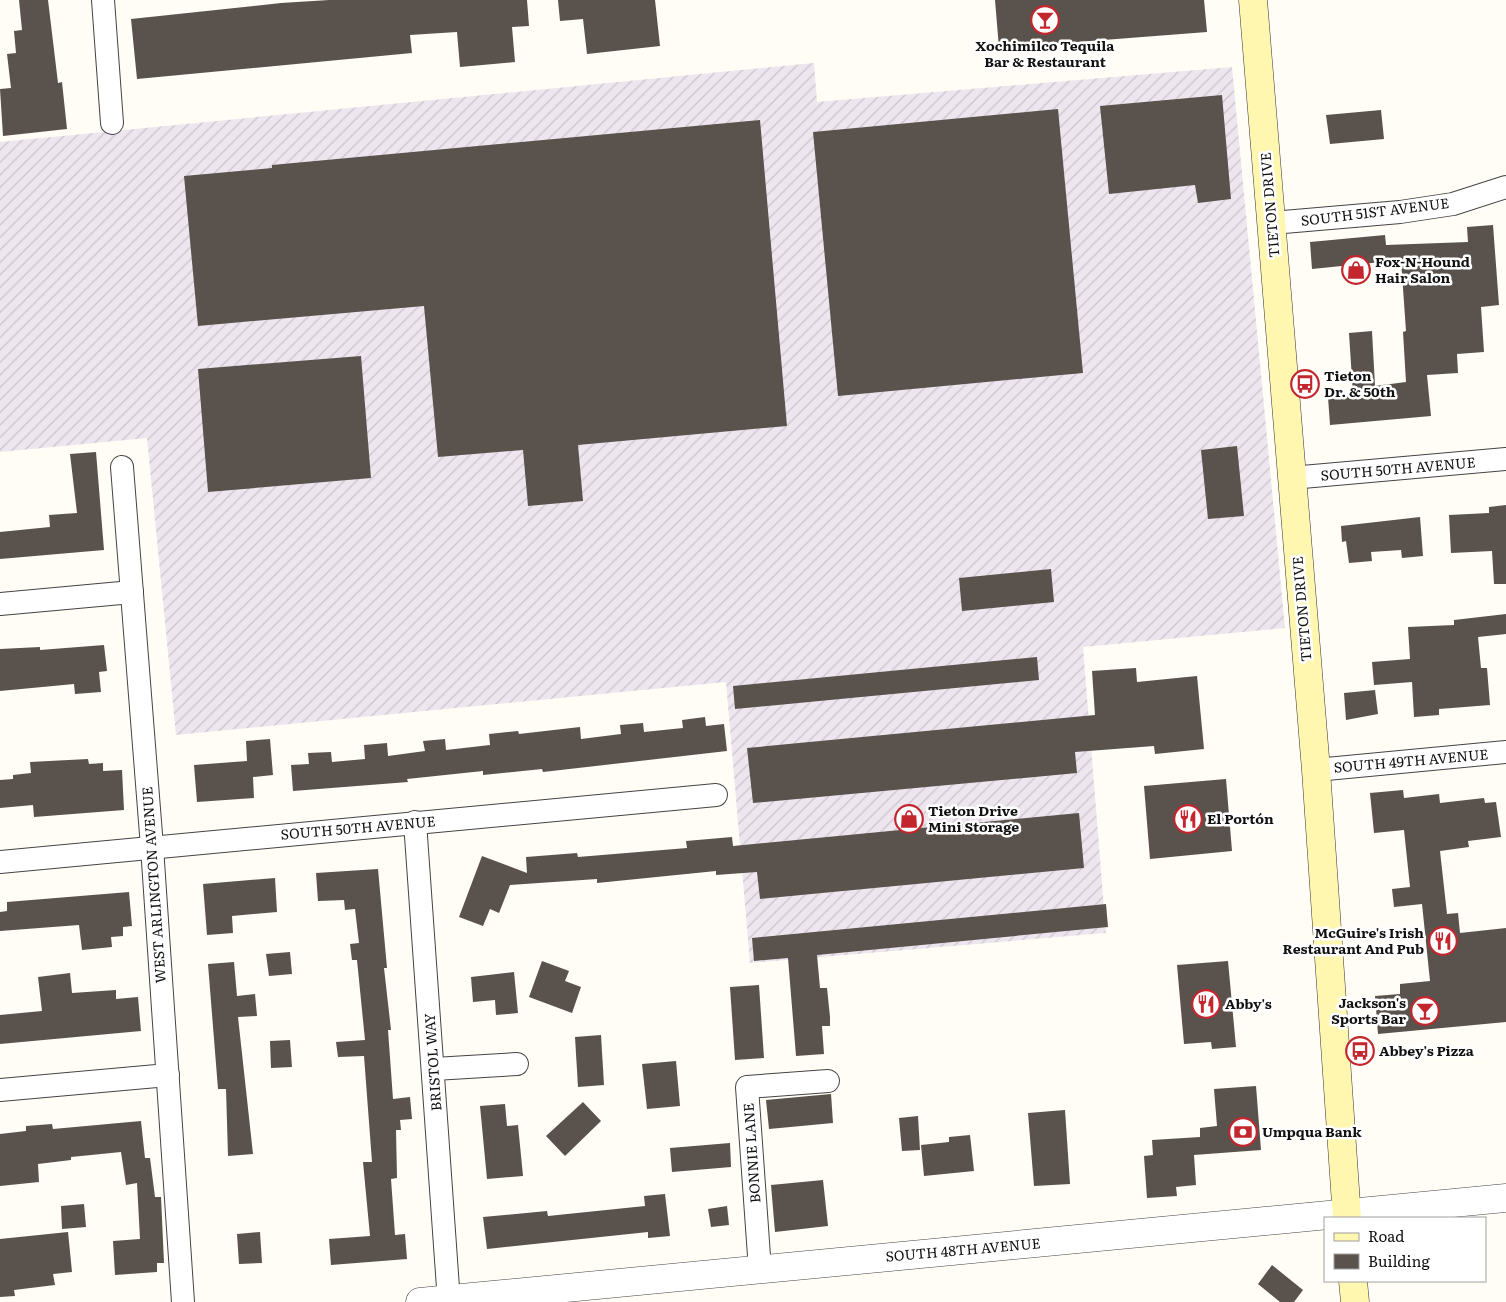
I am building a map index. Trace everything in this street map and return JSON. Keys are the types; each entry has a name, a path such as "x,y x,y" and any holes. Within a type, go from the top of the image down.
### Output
{"main road":[{"name":"TIETON DRIVE","path":"1253,0 1316,770 1347,1216"},
{"path":"1353,1282 1356,1302"}],"street":[{"path":"103,0 112,123"},
{"name":"SOUTH 51ST AVENUE","path":"1272,223 1400,212 1453,204 1506,187"},
{"name":"SOUTH 50TH AVENUE","path":"1291,478 1506,459"},
{"name":"WEST ARLINGTON AVENUE","path":"122,467 152,847 184,1302"},
{"path":"0,604 132,592"},
{"name":"SOUTH 49TH AVENUE","path":"1316,770 1506,752"},
{"name":"SOUTH 50TH AVENUE","path":"0,862 716,795"},
{"name":"BRISTOL WAY","path":"415,822 449,1301"},
{"path":"434,1069 517,1064"},
{"path":"0,1090 168,1075"},
{"name":"BONNIE LANE","path":"760,1270 747,1088 828,1082"},
{"name":"SOUTH 48TH AVENUE","path":"1347,1216 1506,1198"},
{"name":"SOUTH 48TH AVENUE","path":"420,1302 449,1301 760,1270 1324,1218"}],"shaded area":[{"path":"814,63 817,102 1232,67 1285,628 1083,647 1106,933 750,963 726,682 176,735 147,438 0,452 0,142"}],"building":[{"path":"19,0 48,0 58,83 62,82 67,129 3,136 0,89 11,88 7,54 16,53 14,31 22,30"},
{"path":"329,0 527,0 529,26 512,27 515,62 460,67 457,32 410,35 412,53 137,79 131,19 281,3"},
{"path":"558,0 655,0 660,46 587,54 583,19 560,21"},
{"path":"995,0 1204,0 1207,32 999,48"},
{"path":"1222,95 1231,199 1198,203 1195,185 1109,194 1100,106"},
{"path":"1058,109 1083,373 838,396 813,132"},
{"path":"1381,110 1384,139 1330,144 1326,115"},
{"path":"760,120 787,426 578,445 583,501 528,506 523,450 438,457 424,306 198,326 184,176 272,168 272,165"},
{"path":"1493,225 1499,305 1481,307 1484,352 1457,354 1458,373 1427,375 1431,416 1330,425 1328,397 1353,395 1349,333 1372,331 1375,386 1406,382 1403,332 1406,331 1401,260 1312,269 1310,242 1385,235 1386,245 1468,242 1467,227"},
{"path":"361,356 371,478 208,492 198,369"},
{"path":"1237,446 1244,516 1208,519 1201,450"},
{"path":"96,452 104,550 0,559 0,532 50,527 49,515 77,513 70,454"},
{"path":"1506,505 1506,584 1494,584 1492,551 1451,553 1449,515 1489,513 1489,507"},
{"path":"1420,517 1423,556 1402,558 1401,550 1371,552 1372,561 1349,563 1346,541 1342,542 1341,526"},
{"path":"1051,569 1054,602 962,611 959,578"},
{"path":"1506,614 1506,634 1478,637 1481,668 1487,668 1490,705 1439,709 1439,715 1414,717 1412,682 1374,685 1372,662 1410,659 1408,627 1454,625 1454,620"},
{"path":"104,645 107,671 99,672 101,692 75,694 74,684 0,691 0,649 40,647 40,650"},
{"path":"1037,657 1039,680 735,709 733,686"},
{"path":"1136,668 1137,682 1197,676 1204,749 1155,754 1154,746 1075,752 1077,773 753,803 747,748 1095,715 1092,671"},
{"path":"1375,690 1378,714 1346,720 1344,693"},
{"path":"705,717 706,726 724,724 727,751 543,772 542,769 483,775 483,771 407,779 408,782 293,791 291,765 309,764 308,753 331,752 332,762 365,759 364,745 387,743 388,756 425,751 423,741 445,739 446,750 490,745 489,734 518,731 519,734 580,727 581,739 621,734 620,725 643,723 644,732 683,728 682,720"},
{"path":"270,739 273,775 253,777 254,798 197,802 194,765 247,761 246,741"},
{"path":"88,759 89,764 103,763 103,771 122,770 124,810 34,817 33,805 0,808 0,780 13,779 13,775 31,773 30,762"},
{"name":"El Portón","path":"1226,779 1232,851 1150,859 1144,786"},
{"path":"1403,790 1404,798 1439,794 1440,803 1484,798 1485,803 1496,802 1501,837 1468,841 1469,847 1440,851 1447,914 1458,913 1460,933 1506,928 1506,1022 1378,1034 1375,996 1400,994 1400,984 1430,981 1422,904 1394,907 1392,889 1410,887 1404,830 1374,833 1370,793"},
{"path":"1079,813 1084,868 760,899 757,872 716,875 716,871 597,883 597,879 510,885 499,913 490,909 483,926 459,917 482,856 527,873 526,857 577,853 578,857 687,848 686,841 732,837 733,846"},
{"path":"378,869 387,968 384,968 391,1030 388,1030 393,1099 410,1097 412,1119 400,1120 401,1130 396,1130 397,1178 391,1179 395,1235 405,1234 407,1259 331,1265 329,1239 370,1236 363,1162 372,1162 364,1056 338,1057 336,1042 365,1040 357,960 352,960 350,944 359,943 355,909 345,910 344,900 318,901 316,873"},
{"path":"275,878 277,912 232,916 233,933 207,935 203,884"},
{"path":"129,892 132,926 123,927 123,936 111,937 112,947 82,950 79,925 0,931 0,912 7,911 7,902"},
{"path":"1106,904 1108,927 817,955 820,988 827,988 830,1017 830,1026 822,1026 824,1054 796,1056 788,958 754,961 752,938"},
{"path":"290,952 292,974 269,976 266,954"},
{"path":"542,961 569,971 565,981 581,987 572,1013 529,997"},
{"name":"Abby's","path":"1228,961 1236,1047 1212,1049 1211,1042 1184,1044 1177,965"},
{"path":"234,962 237,996 255,994 257,1016 238,1017 253,1154 228,1156 226,1089 218,1089 208,964"},
{"path":"514,972 518,1013 496,1015 495,1000 473,1002 471,977"},
{"path":"70,973 72,993 116,990 116,999 138,997 141,1031 0,1044 0,1015 42,1011 38,977"},
{"path":"759,985 764,1058 735,1060 730,987"},
{"path":"601,1035 604,1085 578,1087 575,1037"},
{"path":"290,1040 292,1067 271,1068 270,1041"},
{"path":"676,1061 680,1106 647,1109 642,1064"},
{"path":"1256,1086 1261,1150 1194,1155 1196,1185 1176,1187 1177,1196 1147,1198 1144,1156 1153,1155 1152,1140 1200,1137 1200,1128 1217,1126 1214,1089"},
{"path":"831,1094 833,1123 769,1129 766,1100"},
{"path":"583,1102 601,1121 565,1156 546,1136"},
{"path":"505,1104 507,1126 518,1125 523,1176 487,1179 480,1106"},
{"path":"1065,1110 1070,1184 1034,1186 1028,1113"},
{"path":"918,1116 920,1150 902,1151 899,1118"},
{"path":"141,1121 145,1158 150,1158 155,1197 161,1197 164,1263 157,1263 157,1272 115,1275 113,1241 140,1239 137,1183 126,1185 121,1152 71,1157 71,1160 38,1164 39,1182 0,1186 0,1134 26,1131 26,1126 52,1124 53,1129"},
{"path":"970,1135 974,1171 924,1176 921,1145 949,1142 949,1137"},
{"path":"730,1143 731,1167 672,1172 670,1148"},
{"path":"823,1180 828,1226 775,1232 771,1185"},
{"path":"665,1194 670,1236 648,1238 648,1232 487,1249 483,1217 547,1211 548,1216 645,1206 644,1196"},
{"path":"84,1204 86,1227 62,1229 61,1206"},
{"path":"727,1206 729,1225 711,1227 708,1209"},
{"path":"68,1232 72,1272 53,1274 55,1285 14,1290 15,1296 0,1297 0,1239"},
{"path":"260,1232 262,1263 239,1264 237,1234"},
{"path":"1272,1265 1303,1290 1294,1302 1280,1302 1258,1284"}],"place":[{"name":"Xochimilco Tequila Bar & Restaurant","path":"1045,20"},
{"name":"Fox-N-Hound Hair Salon","path":"1356,270"},
{"name":"Tieton Dr. & 50th","path":"1305,384"},
{"name":"Tieton Drive Mini Storage","path":"909,819"},
{"name":"El Portón","path":"1188,819"},
{"name":"McGuire's Irish Restaurant And Pub","path":"1443,941"},
{"name":"Abby's","path":"1206,1004"},
{"name":"Jackson's Sports Bar","path":"1425,1011"},
{"name":"Abbey's Pizza","path":"1360,1051"},
{"name":"Umpqua Bank","path":"1243,1132"}]}
